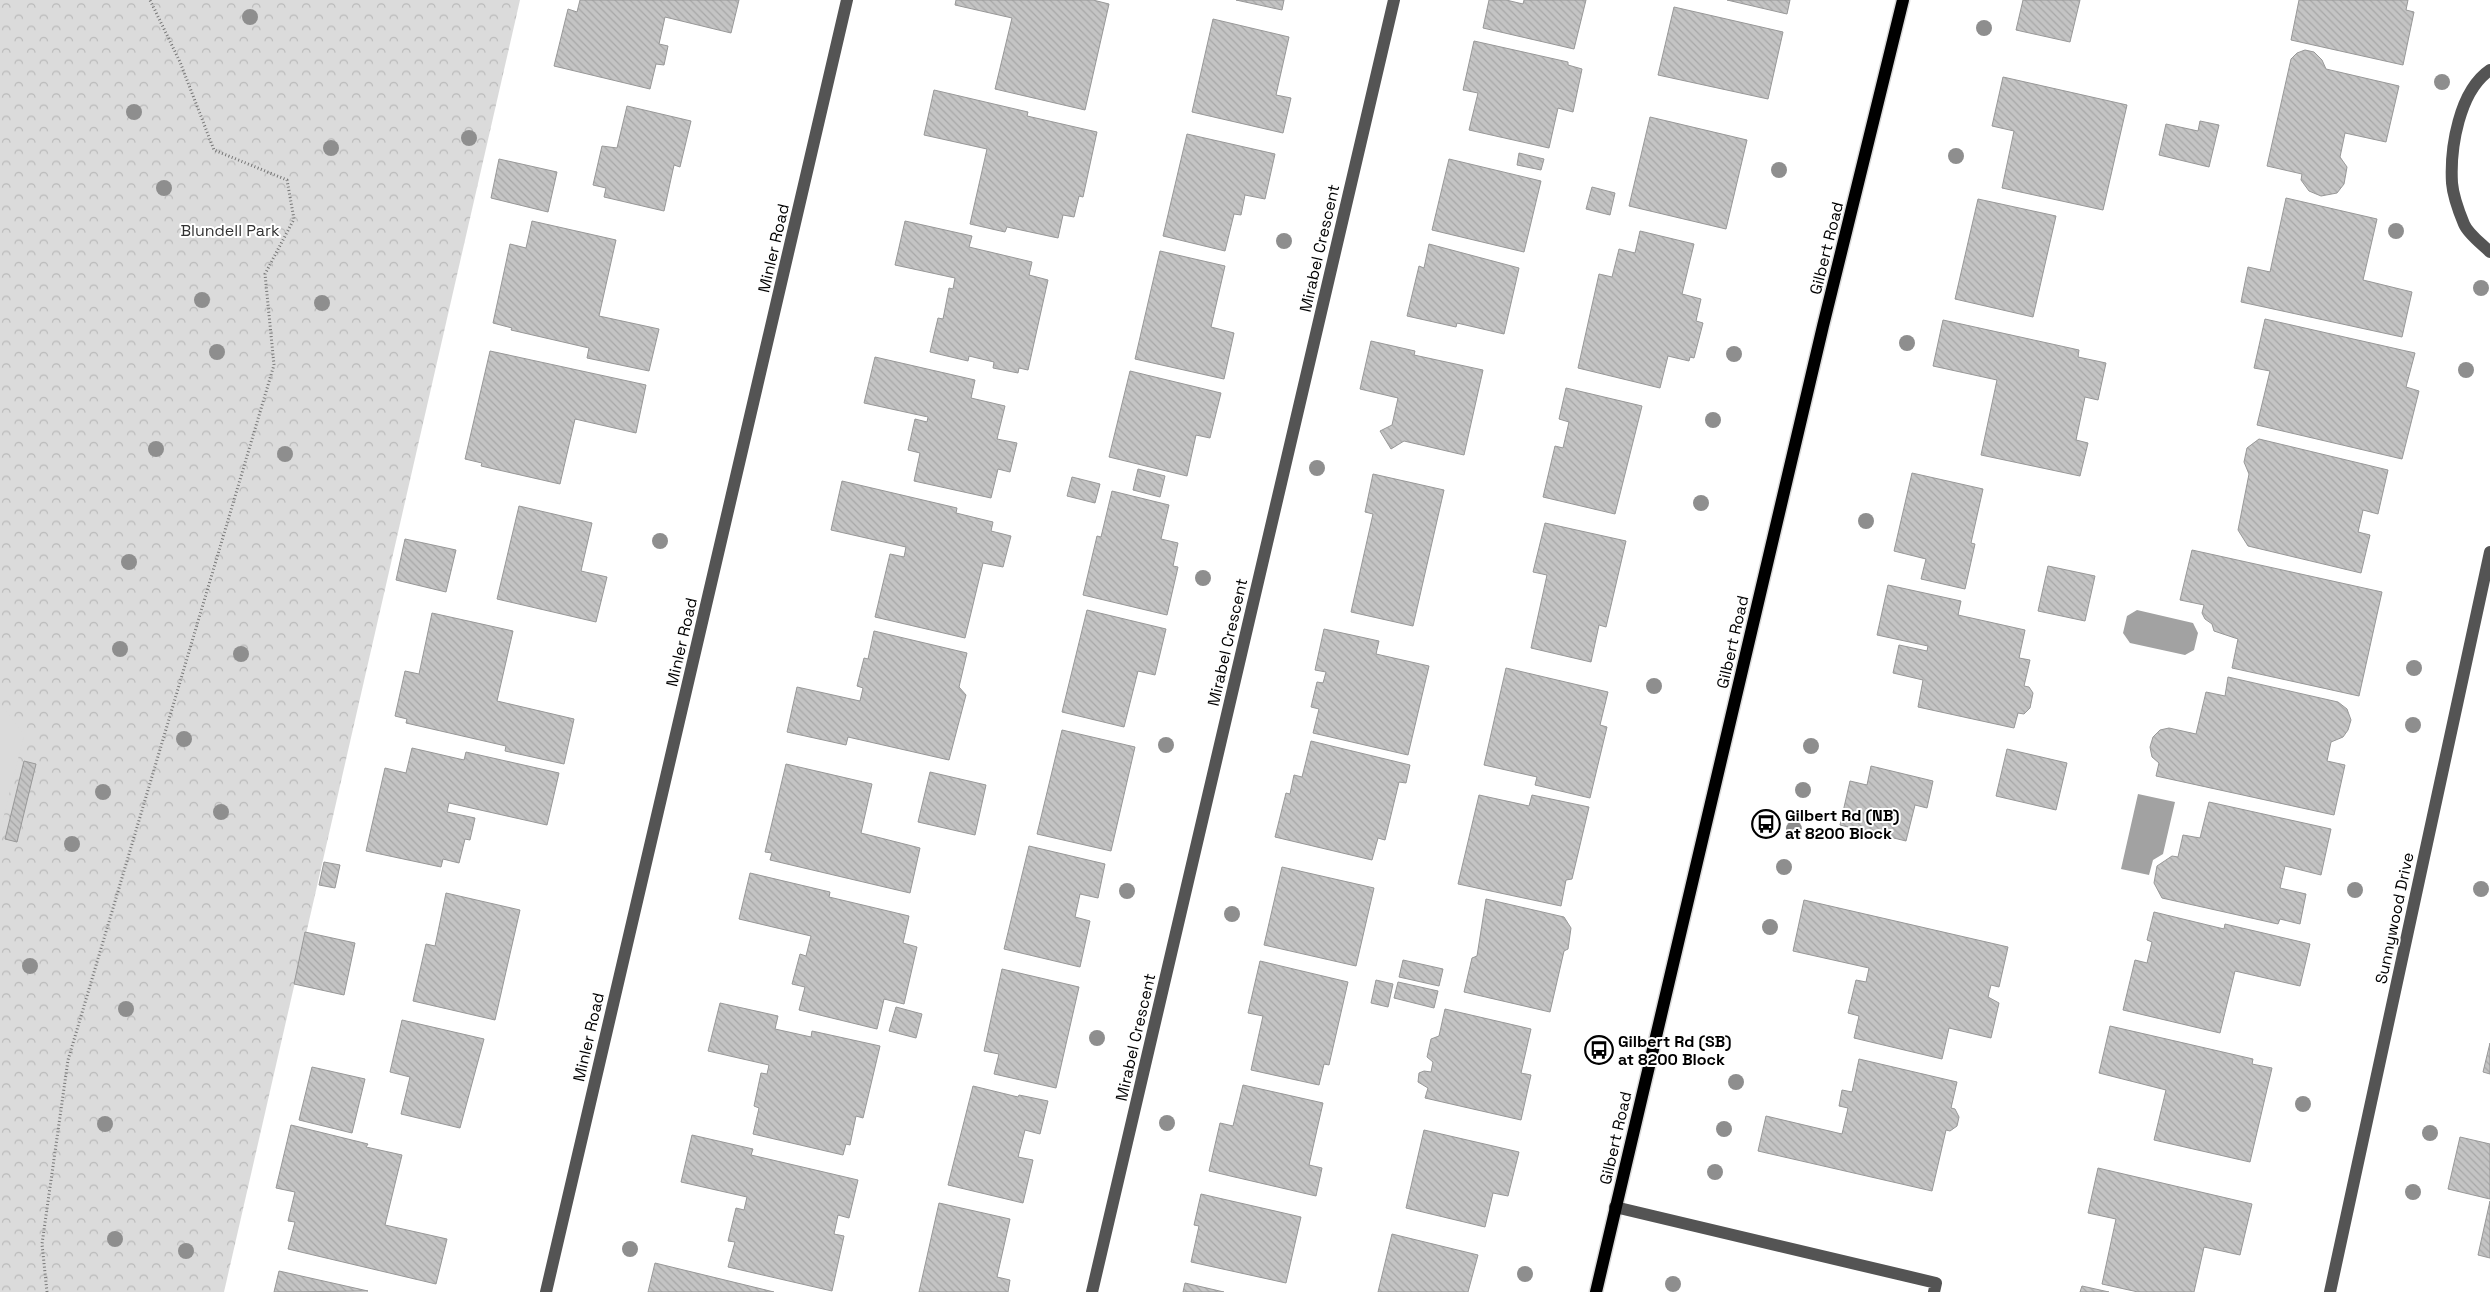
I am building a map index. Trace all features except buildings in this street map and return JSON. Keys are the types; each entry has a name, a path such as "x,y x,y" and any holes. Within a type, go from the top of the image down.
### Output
{"main road":[{"name":"Gilbert Road","path":"1596,1292 1823,326 1903,0"}],"street":[{"name":"Minler Road","path":"546,1292 848,0"},
{"name":"Mirabel Crescent","path":"1092,1292 1394,0"},
{"path":"2490,70 2484,74 2464,103 2455,138 2452,184 2464,226 2490,252"},
{"name":"Sunnywood Drive","path":"2330,1292 2490,552"},
{"path":"1615,1207 1936,1283 1934,1292"}],"path":[{"path":"47,1292 42,1244 68,1060 274,365 265,274 294,219 287,180 214,150 180,62 150,0"}],"green space":[{"name":"Blundell Park","path":"0,0 520,0 224,1292 0,1292"},
{"path":"0,703 24,735 0,831"}],"shaded area":[{"path":"2137,610 2193,623 2198,633 2194,650 2185,655 2130,643 2123,633 2127,616"},
{"path":"2138,794 2175,802 2163,854 2153,860 2149,875 2121,869"}],"place":[{"name":"Gilbert Rd (NB) at 8200 Block","path":"1766,824"},
{"name":"Gilbert Rd (SB) at 8200 Block","path":"1599,1050"}]}
